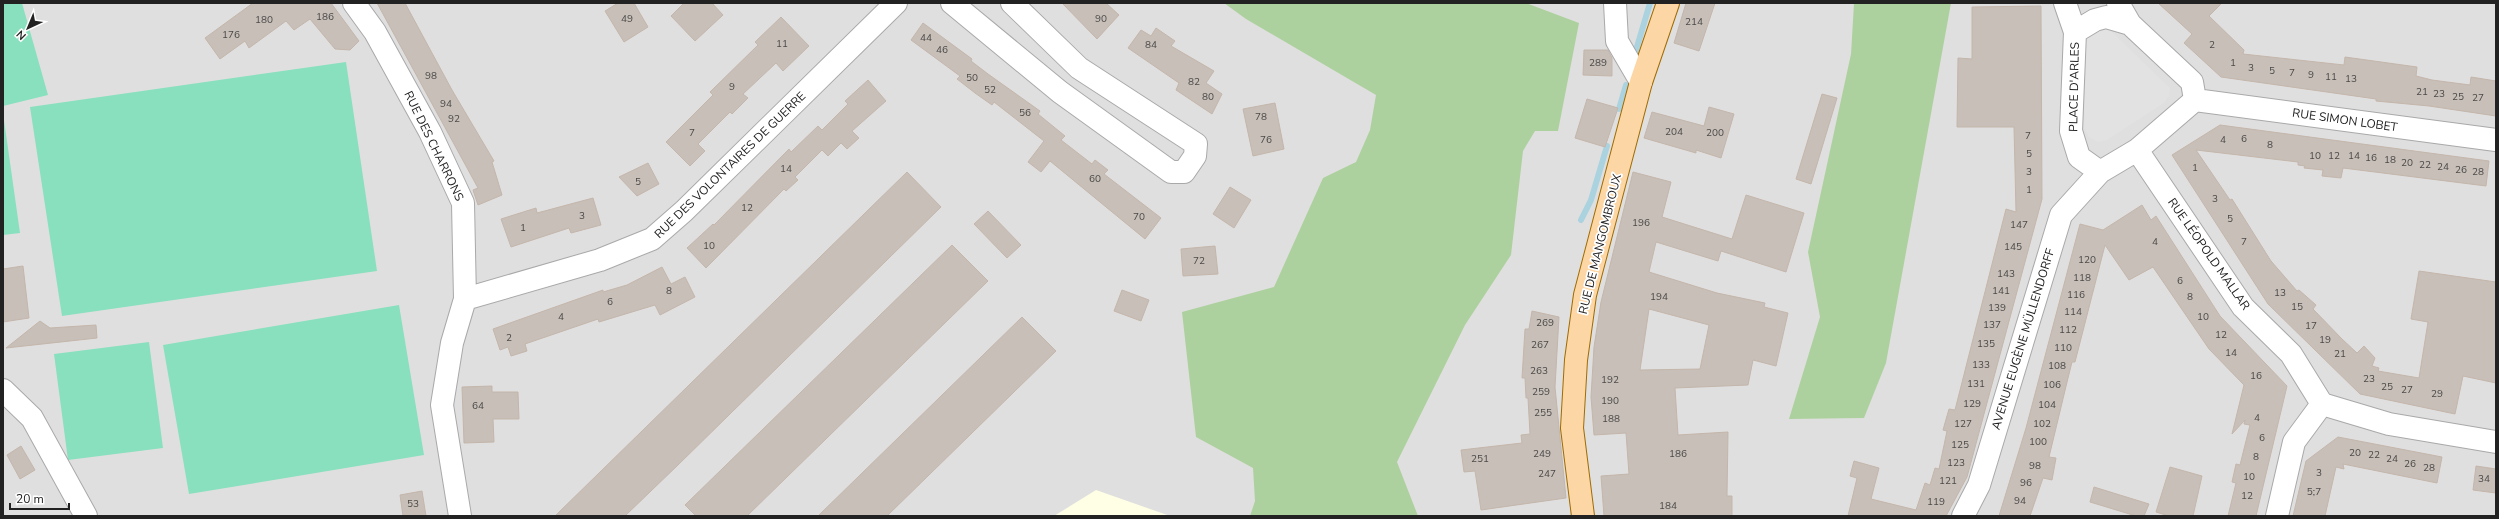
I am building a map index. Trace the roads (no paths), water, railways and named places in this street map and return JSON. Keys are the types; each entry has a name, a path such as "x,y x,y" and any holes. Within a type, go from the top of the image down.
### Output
{"main road":[{"name":"RUE DE MANGOMBROUX","path":"1583,516 1572,428 1576,360 1585,295 1641,82 1668,3"}],"street":[{"name":"RUE DES CHARRONS","path":"354,3 379,38 430,132 463,203 465,299 452,343 442,405 460,516"},
{"name":"RUE DES VOLONTAIRES DE GUERRE","path":"465,299 600,260 652,239 684,211 896,3"},
{"path":"952,3 1060,92 1171,172 1184,172 1195,156 1196,144 1079,68 1012,3"},
{"path":"1615,3 1617,41 1641,82"},
{"path":"2065,3 2075,32"},
{"path":"2118,3 2130,24"},
{"name":"PLACE D'ARLES","path":"2100,172 2078,157 2071,131 2075,32 2095,20 2106,18 2130,24 2192,82 2195,100"},
{"path":"1060,92 1079,68"},
{"path":"2100,172 2137,150 2195,100"},
{"name":"RUE SIMON LOBET","path":"2195,100 2496,140"},
{"name":"RUE LÉOPOLD MALLAR","path":"2137,150 2243,307 2291,354 2322,404"},
{"name":"AVENUE EUGÈNE MÜLLENDORFF","path":"1963,516 1979,485 2061,215 2100,172"},
{"path":"3,390 32,418 86,516"},
{"path":"2277,516 2294,442 2322,404 2389,424 2496,442"}],"waterway":[{"path":"1634,57 1650,3"},
{"path":"1619,109 1626,85"},
{"path":"1581,220 1591,200 1607,146"}]}
